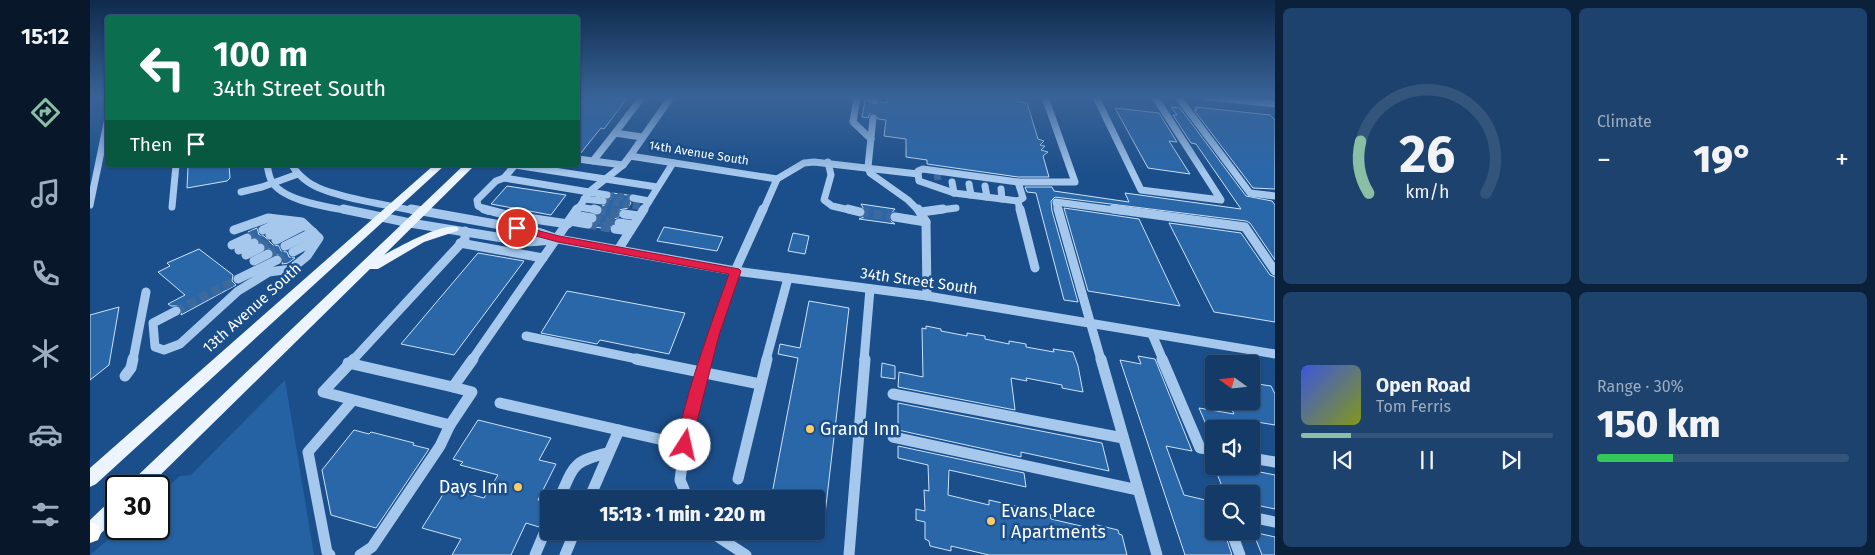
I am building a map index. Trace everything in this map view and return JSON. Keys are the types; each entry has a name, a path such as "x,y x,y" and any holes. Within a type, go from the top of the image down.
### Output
{"main road":[{"name":"13th Avenue South","path":"90,479 438,167"},
{"path":"149,475 468,167"},
{"path":"350,281 401,249 420,240 459,230"},
{"path":"90,532 105,518"}],"street":[{"path":"593,162 623,123"},
{"name":"14th Avenue South","path":"652,123 630,156 777,179"},
{"path":"854,123 871,139"},
{"path":"873,123 868,168 870,173 913,204 921,212 926,222 926,296"},
{"path":"1018,182 1023,198 1018,201 954,193 938,178 923,169 918,171 919,181 938,178 952,177 1000,183 1018,182 1075,182 1054,123"},
{"path":"1109,123 1141,190 1221,200 1172,123"},
{"path":"1197,123 1250,193 1275,196"},
{"path":"90,206 105,133"},
{"path":"615,133 642,137"},
{"path":"453,387 587,195 605,178 623,165 630,156"},
{"path":"580,159 623,165"},
{"path":"828,162 832,182 825,192 824,200 832,206 860,212"},
{"path":"684,490 680,480 687,428 713,335 736,271 777,179 804,164 828,162 918,174"},
{"path":"618,250 673,163"},
{"path":"172,207 176,167"},
{"path":"267,167 267,173 273,183"},
{"path":"241,192 298,174 293,167"},
{"path":"513,167 504,178 496,181 477,202 482,210 590,221"},
{"path":"529,167 657,187"},
{"name":"34th Street South","path":"298,174 310,183 335,194 535,232 558,239 736,271 926,296 1275,354"},
{"path":"952,177 954,193"},
{"path":"504,178 605,198"},
{"path":"968,179 971,195"},
{"path":"984,181 987,197"},
{"name":"34th Street South","path":"273,183 293,197 321,205 410,223 528,242 558,239"},
{"path":"1000,183 1002,199"},
{"path":"321,205 335,194"},
{"path":"634,198 649,201"},
{"path":"1018,201 1035,268"},
{"path":"1157,555 1056,202 1245,227 1275,271"},
{"path":"579,207 598,210"},
{"path":"921,212 956,208"},
{"path":"624,214 639,216"},
{"path":"895,217 926,222"},
{"path":"234,230 268,218 302,222 316,235"},
{"path":"270,235 282,221"},
{"path":"270,235 296,222"},
{"path":"270,235 306,225"},
{"path":"617,226 632,228"},
{"path":"450,426 322,392 465,239 459,230"},
{"path":"284,246 316,235"},
{"path":"293,252 316,235"},
{"path":"238,279 266,270 291,269 307,256 316,235"},
{"path":"254,243 239,250 254,243"},
{"path":"460,243 543,258"},
{"path":"254,261 268,254"},
{"path":"176,311 153,323 153,341 155,347 160,350 168,350 180,344 238,291 277,260"},
{"path":"738,479 760,384 788,278"},
{"path":"849,555 870,289"},
{"path":"125,376 131,368 146,292"},
{"path":"1152,334 1200,448 1205,449"},
{"path":"526,336 760,384"},
{"path":"348,363 472,392 450,426 440,446 372,547 360,555"},
{"path":"893,394 1123,438"},
{"path":"330,555 327,552 308,452 352,401"},
{"path":"500,403 685,445"},
{"path":"593,490 619,430"},
{"path":"893,437 1138,490"},
{"path":"563,490 574,467 585,458 608,453"},
{"path":"1260,460 1275,462"},
{"path":"1260,519 1275,522"},
{"path":"535,555 541,540"},
{"path":"565,555 571,540"},
{"path":"718,540 731,552 746,555"},
{"path":"1234,540 1240,555"}],"shaded area":[{"path":"285,380 314,555 90,555 107,540 170,540 170,485 180,476 191,475"}],"building":[{"path":"580,123 609,123 604,129 601,128 580,154"},
{"path":"886,123 1033,123 1038,139 1044,141 1040,145 1045,146 1041,150 1048,152 1043,156 1049,177 1018,177 927,164 927,160 906,157 906,139 884,136"},
{"path":"1123,123 1165,123 1177,142 1169,141 1190,174 1148,168"},
{"path":"1178,123 1191,123 1246,196 1272,201 1275,205 1275,260 1250,223 1246,221 1055,197 1051,201 1052,211 1078,302 1064,300 1036,193 1027,192 1025,187 1052,187 1054,191 1129,202 1125,193 1241,209 1196,144 1191,143"},
{"path":"1204,123 1275,123 1275,189 1253,188"},
{"path":"188,167 229,167 230,178 227,181 187,188"},
{"path":"507,186 566,195 551,215 491,204"},
{"path":"612,193 628,195 631,203 628,208 619,210 619,217 614,219 609,229 594,227 598,216 603,212 602,206 607,204"},
{"path":"861,204 895,209 889,216 895,224 859,219 864,217 866,213"},
{"path":"1064,208 1139,219 1180,306 1088,291"},
{"path":"1169,223 1241,233 1270,275 1275,277 1275,322 1214,312"},
{"path":"664,227 723,237 717,251 657,241"},
{"path":"257,228 259,235 264,236 273,245 279,246 281,251 287,252 289,257 295,258 288,263 282,264 281,255 274,254 272,249 266,248 264,243 248,232"},
{"path":"793,233 809,236 805,254 788,251"},
{"path":"199,249 233,275 232,281 236,285 181,315 180,306 168,304 185,295 158,272 170,266 167,263"},
{"path":"478,253 524,261 454,355 401,344"},
{"path":"567,291 685,313 669,354 600,340 597,344 541,333"},
{"name":"Grand Inn","path":"809,301 849,308 825,514 825,490 773,490 798,358 778,354 780,344 800,348"},
{"path":"119,307 109,365 90,380 90,315"},
{"path":"926,326 967,336 967,333 985,336 985,339 1009,344 1009,341 1026,344 1026,347 1054,352 1053,349 1073,352 1083,392 1062,388 1062,385 1026,378 1027,381 1011,378 1015,410 898,387 899,372 923,377 922,328 926,329"},
{"path":"1138,356 1155,359 1192,451 1166,446 1184,495 1205,500 1205,540 1227,540 1232,555 1185,555 1120,360 1141,364"},
{"path":"882,363 895,366 895,379 881,377"},
{"path":"1260,384 1271,386 1275,394 1275,425 1260,422 1260,420 1205,420 1205,422 1199,408 1234,414 1232,410 1260,410"},
{"path":"898,403 1102,443 1109,471 1021,452 1021,457 898,430"},
{"name":"Days Inn","path":"478,420 551,438 539,460 556,464 543,490 540,490 538,500 540,501 540,526 526,523 511,555 452,555 461,539 422,528 447,488 484,498 498,475 460,465 463,462 453,459"},
{"path":"354,430 369,434 371,432 414,443 413,445 429,449 376,528 331,515 322,470"},
{"name":"Evans Place I Apartments","path":"898,446 1024,473 1026,487 949,470 948,495 989,505 989,500 1050,514 1051,519 1094,529 1093,524 1118,530 1119,534 1122,535 1127,555 989,555 951,546 951,551 930,546 929,541 925,539 925,522 916,520 916,509 925,511 924,490 929,491 928,465 898,458"},
{"path":"1260,472 1275,475 1275,509 1260,506 1260,485 1221,485 1218,475 1260,475"},
{"path":"1260,534 1275,537 1275,555 1262,555 1256,540 1260,540"}],"tunnel":[{"path":"937,174 938,180"},
{"path":"607,195 633,198"},
{"path":"603,201 645,207"},
{"path":"602,211 597,210 624,214"},
{"path":"860,212 895,217"},
{"path":"592,218 619,223"},
{"path":"588,224 615,229"},
{"path":"247,238 263,230"},
{"path":"254,243 270,235"},
{"path":"260,248 276,240"},
{"path":"268,254 285,246"},
{"path":"277,260 293,252"},
{"path":"176,311 238,279"}],"place":[{"name":"Grand Inn","path":"810,429"},
{"name":"Days Inn","path":"518,487"},
{"name":"Evans Place I Apartments","path":"991,521"}],"route":[{"path":"517,228 558,239 736,271 713,335 687,428 685,445"}]}
